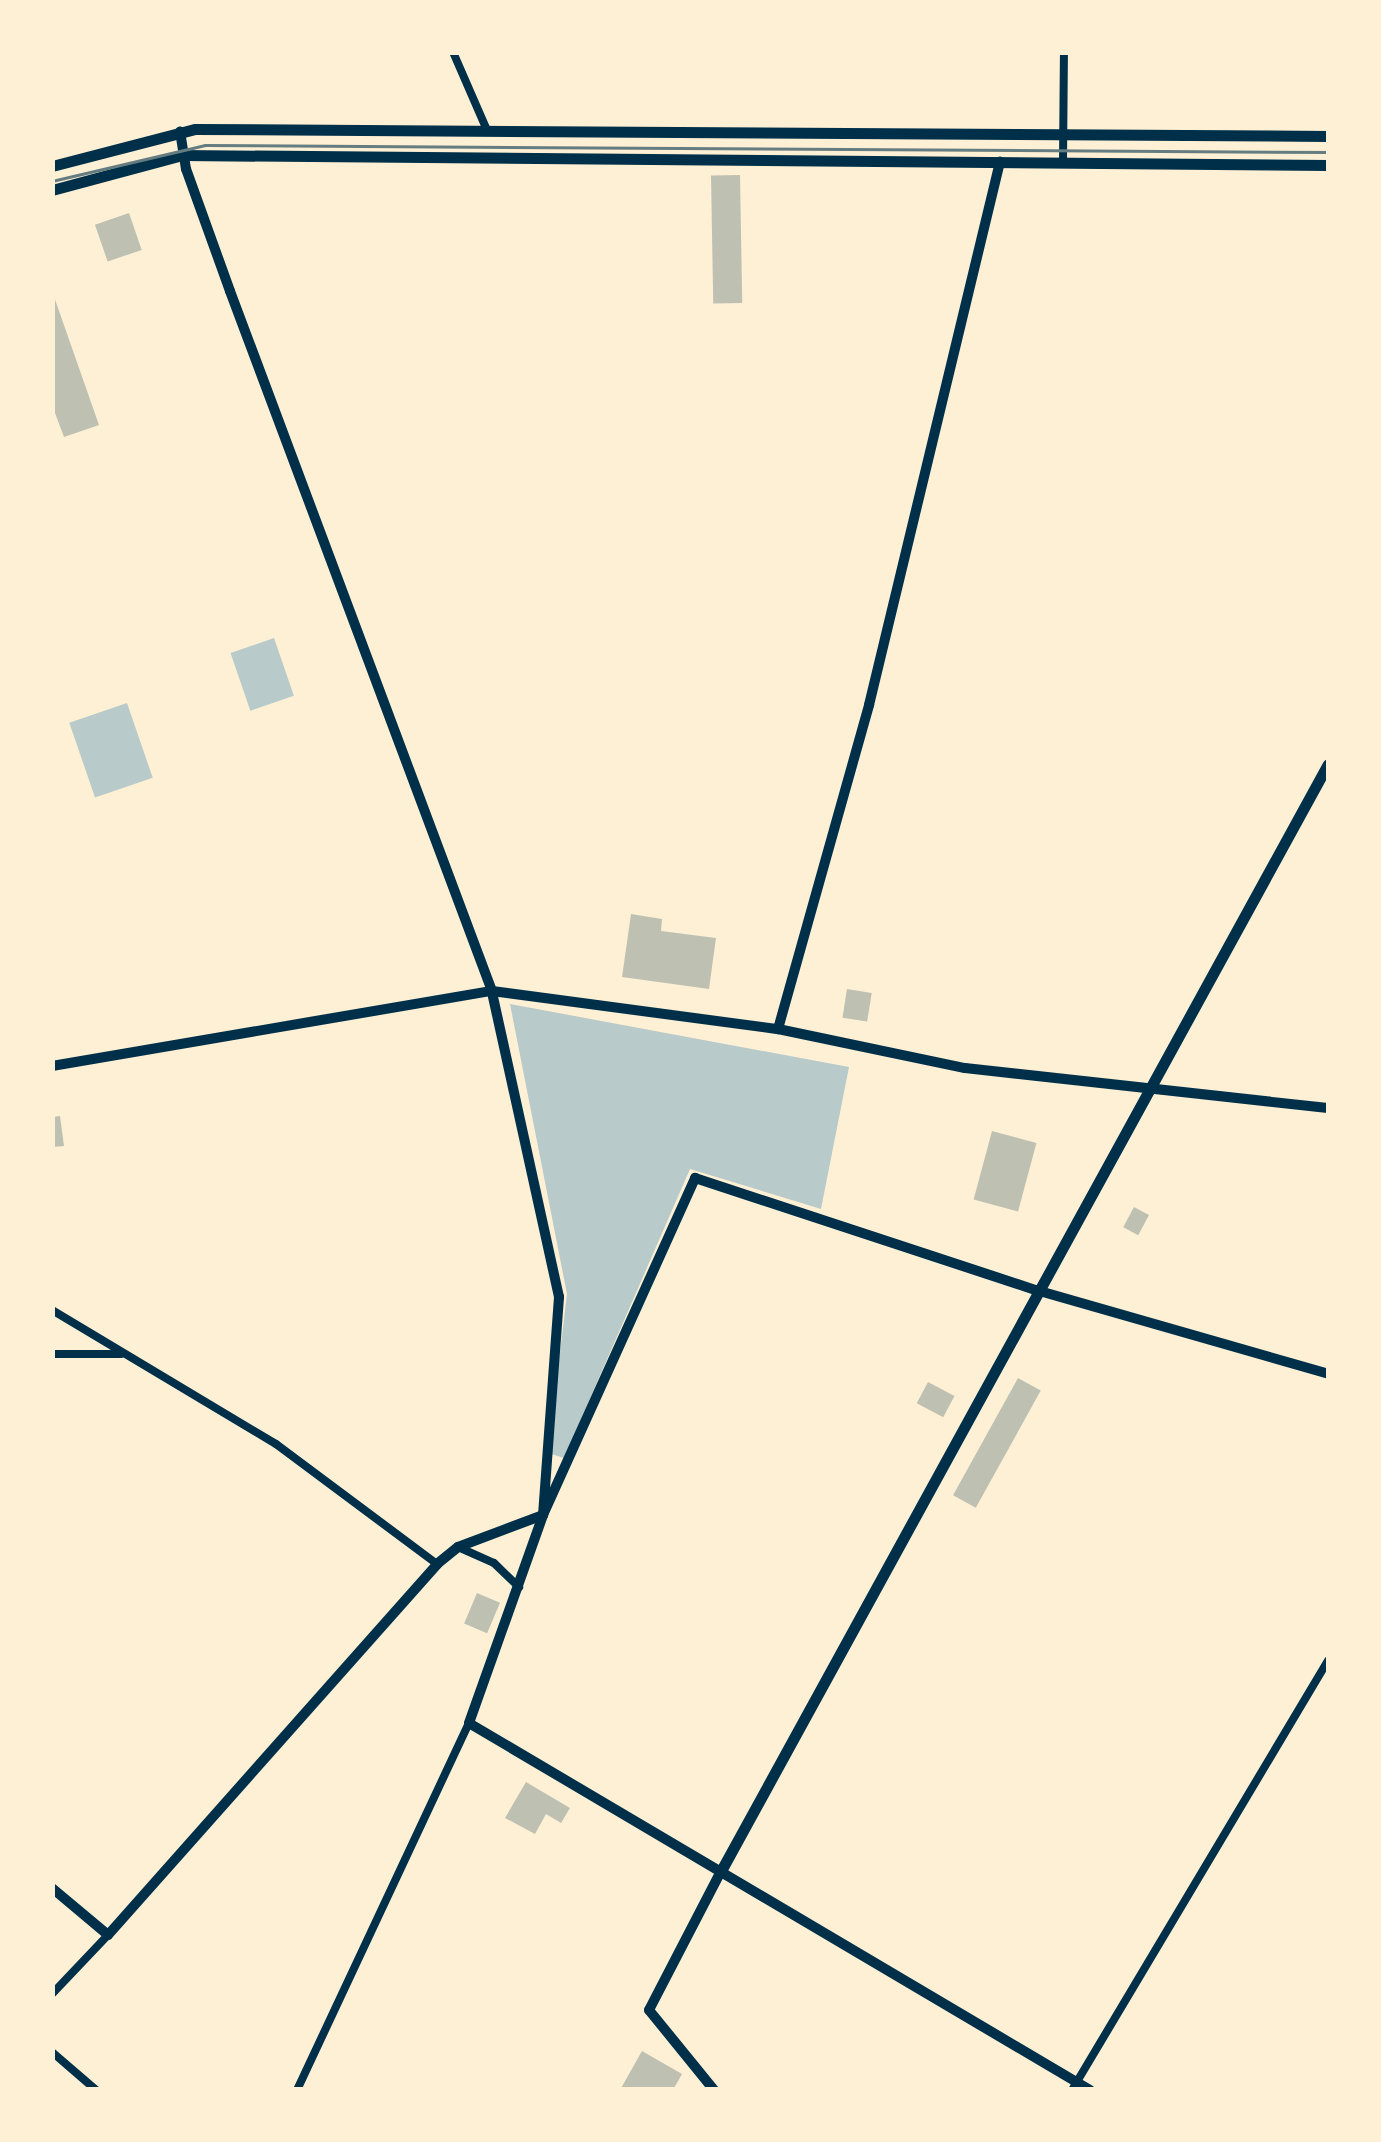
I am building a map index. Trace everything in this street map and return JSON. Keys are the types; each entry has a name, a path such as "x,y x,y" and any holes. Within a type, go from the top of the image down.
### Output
{"main road":[{"path":"52,166 180,131 486,128 1328,136"},
{"path":"52,190 182,155 1328,165"},
{"path":"722,1869 1036,1290 1328,764"}],"street":[{"path":"453,52 486,128"},
{"path":"1063,161 1064,52"},
{"path":"180,131 182,155 492,992 559,1297 543,1514"},
{"path":"778,1029 868,705 1000,162"},
{"path":"52,1066 492,992 778,1029 965,1068 1328,1108"},
{"path":"298,2090 470,1724 543,1514 694,1178 1036,1290 1328,1374"},
{"path":"52,1310 276,1444 437,1564"},
{"path":"52,1354 121,1354"},
{"path":"52,1994 437,1564 458,1547 543,1514"},
{"path":"458,1547 494,1563 519,1587"},
{"path":"1075,2086 1328,1661"},
{"path":"470,1724 722,1869 1075,2086 1090,2090"},
{"path":"714,2090 648,2010 722,1869"},
{"path":"52,1888 108,1934"},
{"path":"52,2052 96,2090"}],"shaded area":[{"path":"274,638 294,696 250,711 231,653"},
{"path":"127,703 153,778 95,798 69,723"},
{"path":"510,1004 849,1067 821,1209 690,1169 564,1458 548,1453 567,1294"}],"building":[{"path":"740,175 742,303 713,303 711,176"},
{"path":"129,213 142,250 108,262 95,225"},
{"path":"52,291 99,425 64,437 52,405"},
{"path":"631,914 662,919 661,931 716,938 709,989 622,977"},
{"path":"847,989 872,993 867,1022 842,1018"},
{"path":"60,1116 64,1146 52,1147 52,1117"},
{"path":"992,1131 1036,1143 1018,1211 974,1200"},
{"path":"1134,1207 1149,1215 1138,1235 1123,1227"},
{"path":"1018,1378 1041,1391 976,1508 953,1495"},
{"path":"928,1382 954,1396 943,1417 917,1403"},
{"path":"477,1593 500,1603 487,1633 464,1623"},
{"path":"526,1782 570,1808 561,1823 546,1814 535,1834 505,1818"},
{"path":"642,2051 682,2074 673,2090 620,2090"}],"tram line":[{"path":"52,181 205,145 1328,152"}]}
